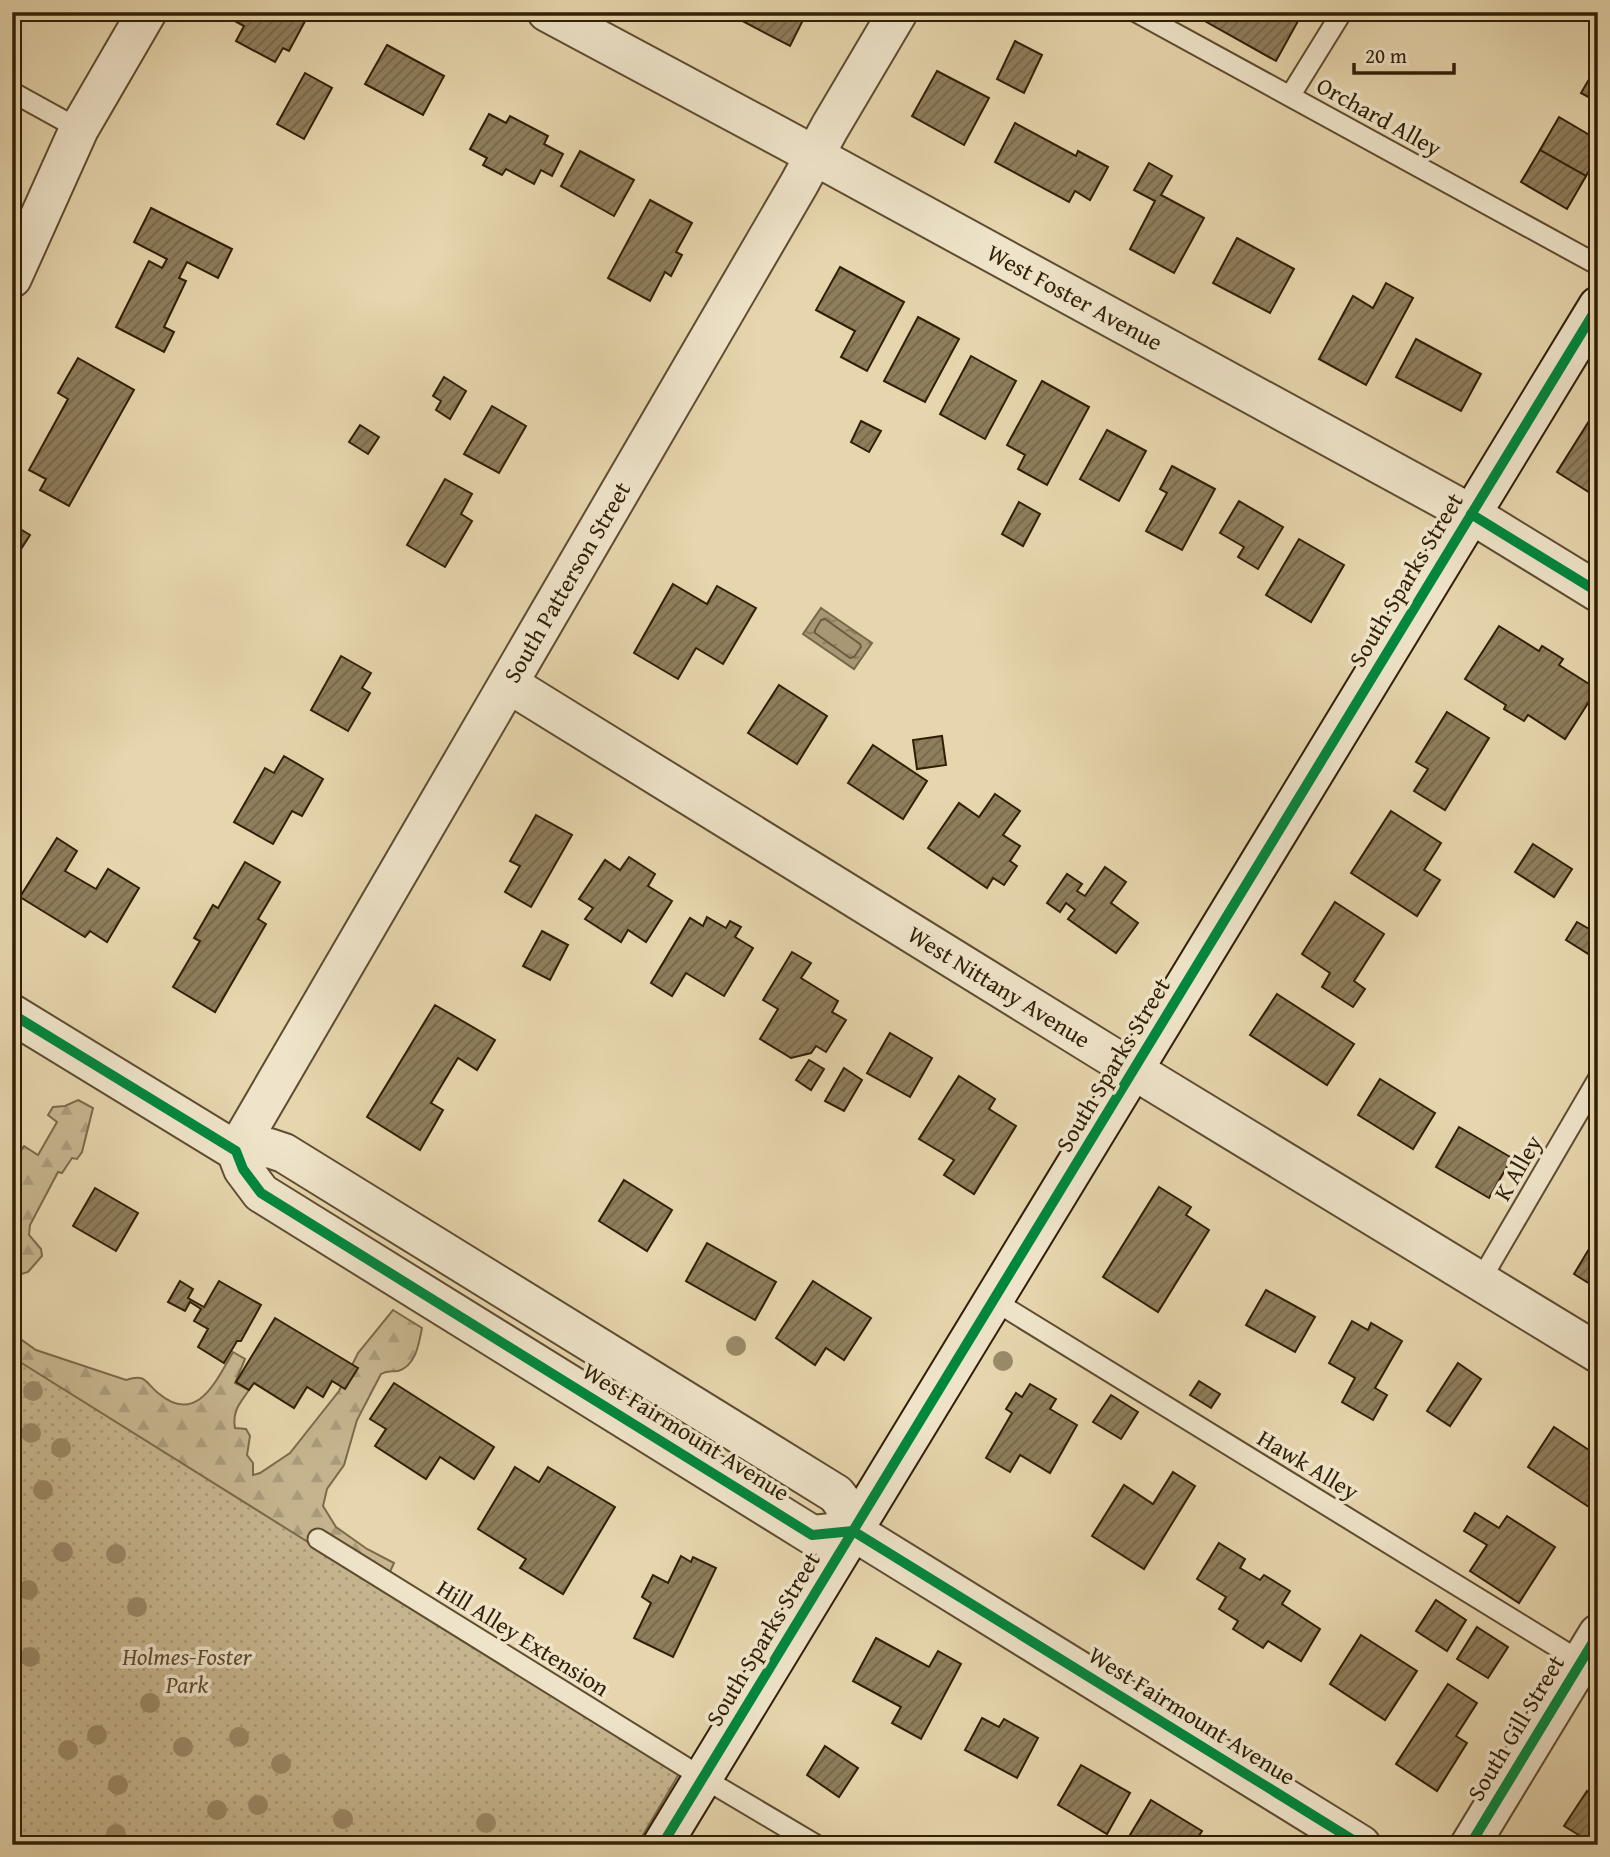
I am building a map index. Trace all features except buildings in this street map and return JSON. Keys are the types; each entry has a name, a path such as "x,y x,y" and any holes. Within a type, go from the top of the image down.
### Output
{"street":[{"path":"12,278 79,129 147,12"},
{"name":"West Foster Avenue","path":"547,12 1471,514 1598,592"},
{"name":"South Patterson Street","path":"236,1151 898,12"},
{"name":"South Sparks Street","path":"662,1845 1598,306"},
{"name":"West Nittany Avenue","path":"509,684 1134,1071 1598,1353"},
{"path":"12,1014 236,1151"},
{"name":"West Fairmount Avenue","path":"236,1151 269,1148 284,1153 836,1494 843,1503 853,1531 1361,1845"},
{"name":"South Gill Street","path":"1470,1845 1592,1656"}],"lane":[{"name":"Orchard Alley","path":"1136,12 1157,17 1290,96 1598,265"},
{"path":"1290,96 1342,12"},
{"path":"12,92 79,129"},
{"name":"K Alley","path":"1480,1281 1598,1079"},
{"name":"Hawk Alley","path":"993,1300 1592,1656"},
{"name":"Hill Alley Extension","path":"318,1539 816,1845"}],"green space":[{"path":"78,1100 93,1108 82,1152 77,1159 72,1158 62,1173 58,1172 30,1225 29,1235 41,1249 42,1256 28,1272 12,1277 12,1164 24,1146 38,1155 57,1122 48,1115 53,1107 65,1106"},
{"path":"393,1310 422,1328 416,1353 404,1368 381,1374 357,1420 344,1465 327,1489 323,1506 336,1527 367,1549 394,1563 388,1576 602,1845 417,1845 12,1360 12,1333 36,1350 126,1380 141,1378 172,1402 184,1405 204,1396 233,1352 245,1359 235,1383 249,1390 238,1408 234,1422 235,1428 246,1429 250,1436 247,1455 253,1463 253,1475 290,1453 339,1391 358,1353"},
{"name":"Holmes-Foster Park","path":"12,1357 679,1774 637,1845 12,1845"}],"water":[{"path":"821,608 872,643 854,669 803,634"}],"cycle path":[{"path":"662,1845 1598,306"},
{"path":"1471,514 1598,592"},
{"path":"12,1014 236,1151 243,1169 261,1193 812,1535 853,1531 1361,1845"},
{"path":"1470,1845 1598,1634"}]}
